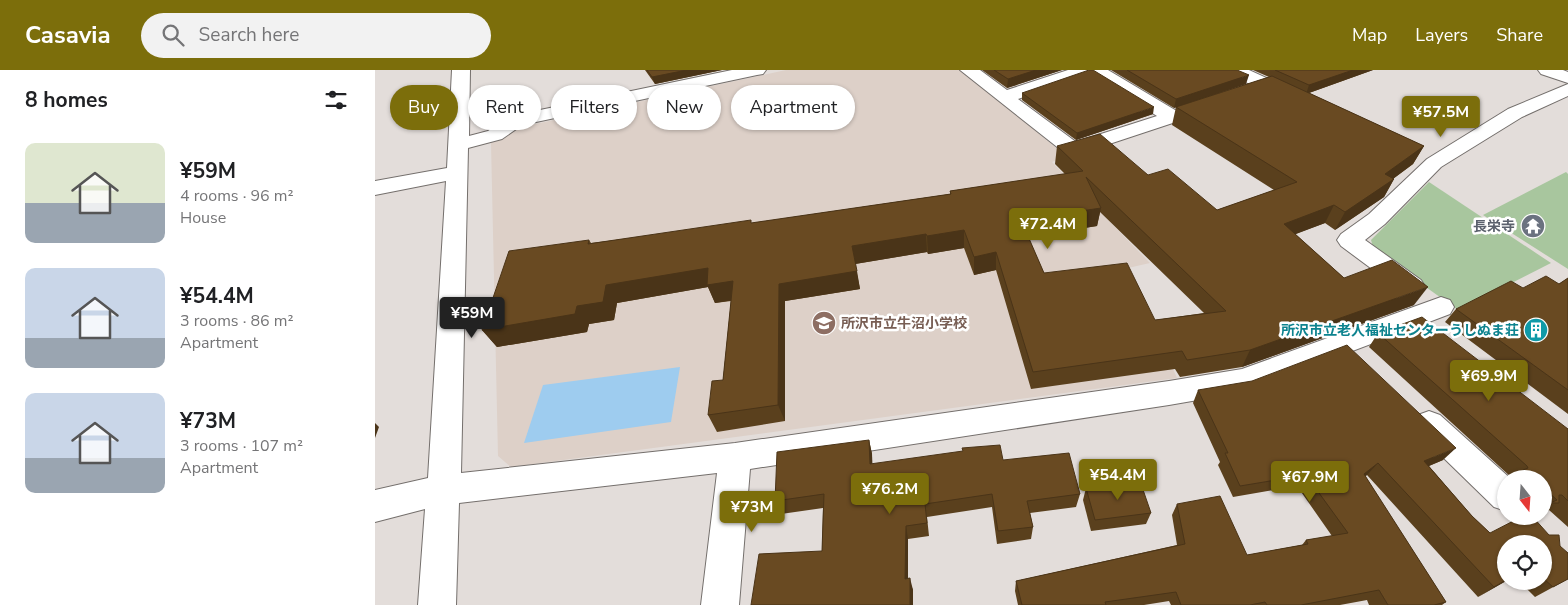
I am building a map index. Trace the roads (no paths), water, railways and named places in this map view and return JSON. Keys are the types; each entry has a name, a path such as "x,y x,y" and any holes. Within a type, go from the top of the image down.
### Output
{"street":[{"path":"437,605 461,70"},
{"path":"458,145 495,135 516,121 720,73 757,70"},
{"path":"969,70 1073,150 1266,85"},
{"path":"1004,97 1086,70"},
{"path":"1096,70 1173,117"},
{"path":"1235,70 1310,106"},
{"path":"1547,70 1568,78"},
{"path":"375,506 443,490 735,457 1169,393 1245,380 1355,354 1416,317 1441,307 1349,240 1377,219 1425,159 1515,113 1568,89"},
{"path":"375,188 457,172"},
{"path":"1416,317 1439,334"},
{"path":"1408,404 1497,488"},
{"path":"720,605 735,457"}],"water":[{"path":"680,367 671,422 524,443 543,385"}],"place":[{"name":"長栄寺","path":"1533,226"},
{"name":"所沢市立牛沼小学校","path":"824,323"},
{"name":"所沢市立老人福祉センターうしぬま荘","path":"1536,330"}]}
